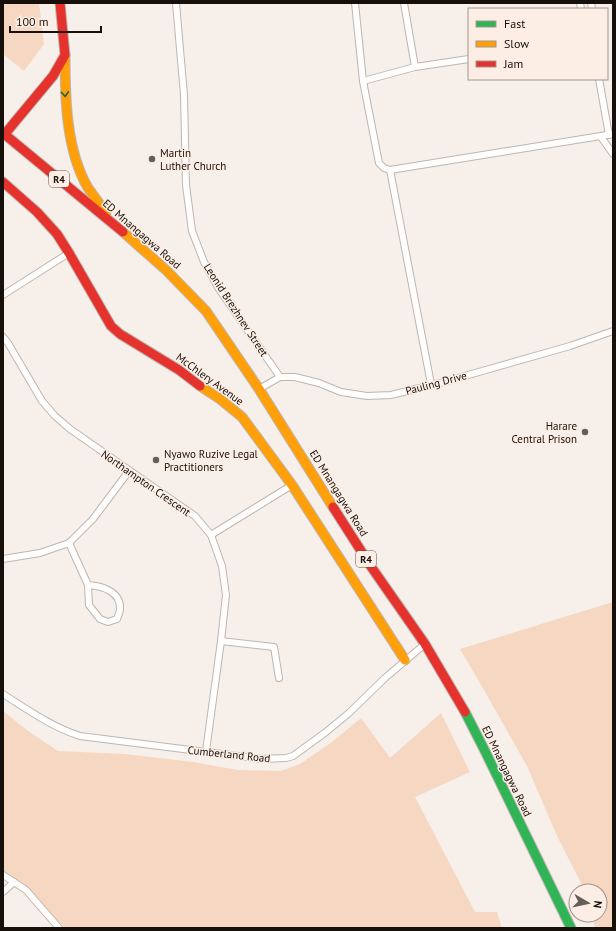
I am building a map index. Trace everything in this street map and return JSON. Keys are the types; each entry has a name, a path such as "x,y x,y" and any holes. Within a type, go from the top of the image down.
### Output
{"main road":[{"path":"60,3 65,55 65,94 72,145 78,165 88,187 114,224"},
{"path":"4,134 53,76 65,55"},
{"name":"ED Mnangagwa Road","path":"4,134 114,224 166,270 206,311 259,389 372,568 425,644 466,714 571,928"},
{"name":"McChlery Avenue","path":"3,182 37,212 57,234 111,326 120,334 179,370 220,399 242,417 292,485 405,660"}],"street":[{"name":"Leonid Brezhnev Street","path":"176,3 184,95 186,185 192,231 204,262 219,288 280,377"},
{"path":"355,3 363,81 379,164 390,170 611,135 599,80"},
{"path":"404,3 415,68"},
{"path":"363,81 415,68 468,59"},
{"path":"601,137 613,154"},
{"path":"390,170 430,384"},
{"path":"3,295 69,253"},
{"name":"Pauling Drive","path":"280,377 295,377 319,383 341,392 367,396 391,395 430,384 440,383 570,346 613,331"},
{"name":"Northampton Crescent","path":"3,337 42,401 55,416 70,429 195,516 211,536 222,566 226,595 206,752"},
{"path":"259,389 280,377"},
{"path":"3,559 40,553 69,542 93,519 129,471"},
{"path":"211,536 292,485"},
{"path":"69,542 88,584 89,605 100,619 108,622 117,619 120,610 119,601 115,595 107,589 97,585 88,584"},
{"path":"221,641 274,647 279,678"},
{"name":"Cumberland Road","path":"3,694 54,726 80,736 262,760 286,758 293,756 326,732 405,660 425,644"},
{"path":"3,875 26,890 59,928"},
{"path":"3,892 14,882"}],"shaded area":[{"path":"3,3 39,3 44,44 24,71 3,54"},
{"path":"613,602 613,928 595,928 594,923 608,923 608,883 581,883 557,836 527,766 460,649"},
{"path":"3,711 28,731 58,751 125,754 193,762 238,770 281,771 300,764 332,742 361,718 390,758 441,713 470,772 415,797 475,912 497,912 502,928 65,928 26,890 3,873"}],"traffic: fast":[{"path":"465,712 571,928"}],"traffic: slow":[{"path":"65,55 66,106 75,157 88,188 106,213"},
{"path":"123,232 166,270 206,311 259,389 333,507"},
{"path":"200,386 220,399 242,417 292,485 405,660"}],"traffic: jam":[{"path":"4,135 53,76 65,55 60,3"},
{"path":"3,133 123,232"},
{"path":"3,182 37,212 57,234 111,326 120,334 179,370 200,386"},
{"path":"333,507 372,568 425,644 465,712"}],"place":[{"name":"Martin Luther Church","path":"152,159"},
{"name":"Harare Central Prison","path":"585,432"},
{"name":"Nyawo Ruzive Legal Practitioners","path":"156,460"}]}
